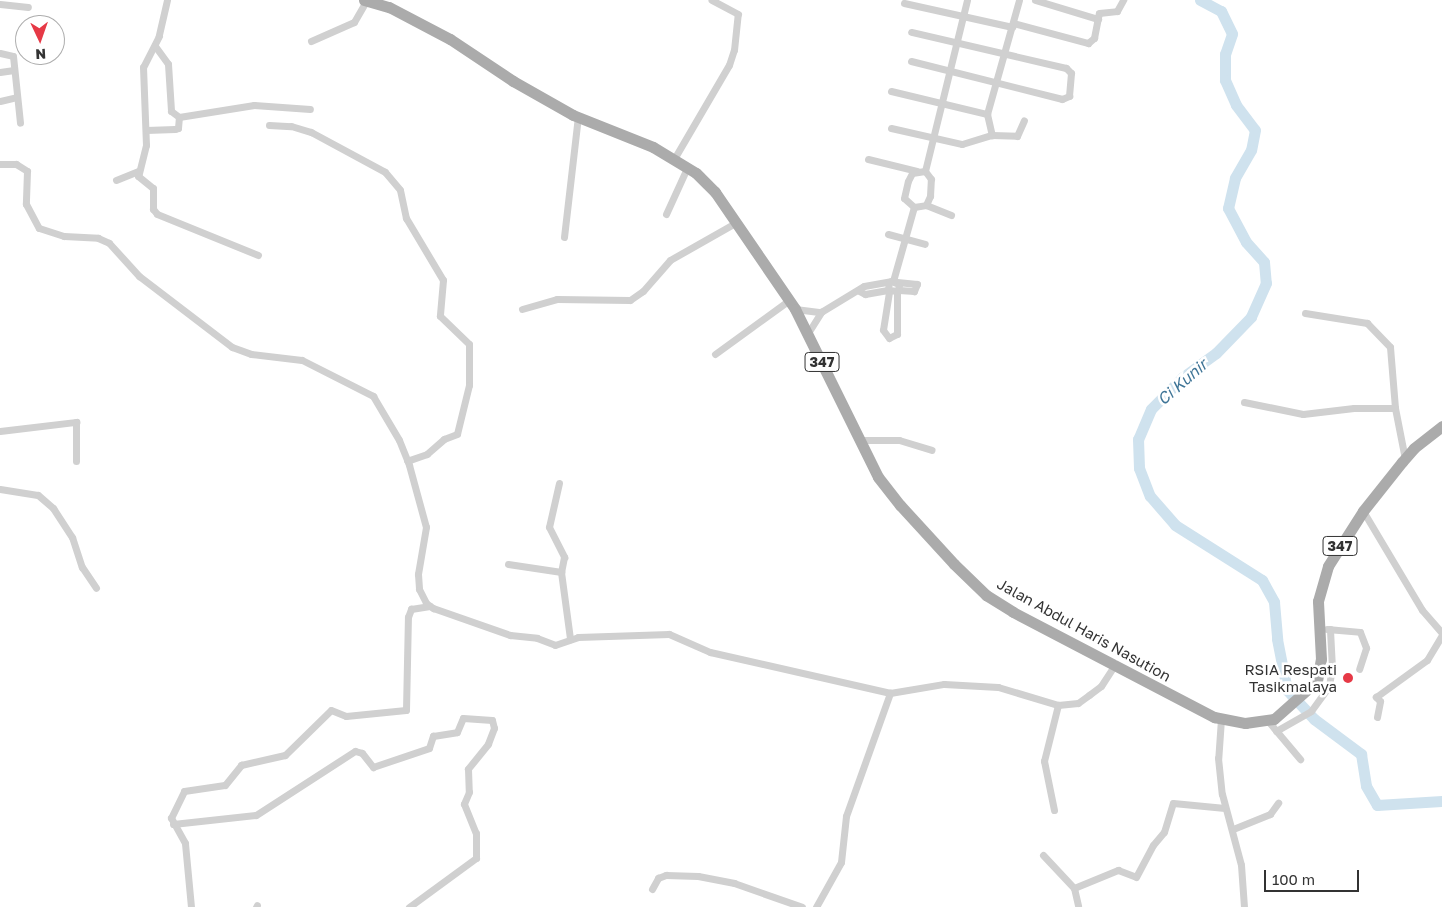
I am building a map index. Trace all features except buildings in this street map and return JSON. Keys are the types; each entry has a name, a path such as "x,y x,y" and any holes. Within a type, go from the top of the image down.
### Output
{"main road":[{"name":"Jalan Abdul Haris Nasution","path":"365,0 389,7 450,39 513,81 578,116 674,159 714,192 792,305 808,333 878,477 900,505 986,595 1114,666 1221,719 1245,723 1273,723"},
{"name":"347","path":"1273,723 1318,681 1321,671 1324,629 1318,601 1328,566 1363,511 1405,459 1414,448 1442,426"}],"street":[{"path":"167,0 154,46 142,76 146,145 138,176 153,188 153,209 157,214 258,255"},
{"path":"312,41 354,22 365,0"},
{"path":"674,159 724,74 734,50 738,14 712,0"},
{"path":"951,215 926,205 914,207 906,202 904,195 910,176 921,171 933,139 967,0"},
{"path":"992,135 987,114 1019,0"},
{"path":"1035,0 1098,19"},
{"path":"904,3 1013,25 1088,44 1094,38 1099,13 1117,11 1123,0"},
{"path":"0,4 28,7"},
{"path":"911,32 1004,51 1068,69 1071,73 1066,99 911,61"},
{"path":"154,46 168,64 171,111 180,118 254,105 310,109"},
{"path":"0,53 10,53 14,70 20,123"},
{"path":"0,72 14,70"},
{"path":"891,91 987,114"},
{"path":"0,101 17,98"},
{"path":"564,237 578,116"},
{"path":"146,130 178,128 180,118"},
{"path":"891,128 933,139 966,144 992,135 1017,136 1024,120"},
{"path":"269,125 291,126 311,132 385,172 400,190 405,215 443,280 440,316 469,344 469,385 456,434 444,439 427,454 408,461"},
{"path":"868,159 921,171 932,179 930,196 926,205"},
{"path":"0,164 16,164 27,171 26,204 39,228 64,236 98,238 109,243 139,276 232,347 251,354 302,360 372,396 397,435 408,461 426,526 418,574 419,589 430,606"},
{"path":"666,214 687,168"},
{"path":"116,180 138,171"},
{"path":"893,281 893,291 883,330 889,338 897,334 893,281 914,207"},
{"path":"522,309 557,299 618,303 630,300 643,291 670,260 735,223"},
{"path":"888,234 925,244"},
{"path":"808,333 821,312 859,291 864,286 893,281 917,284 914,291 866,294 859,291"},
{"path":"715,354 792,305 821,312"},
{"path":"1305,313 1372,326 1390,348 1395,408 1405,459"},
{"path":"1244,402 1303,414 1354,408 1395,408"},
{"path":"0,431 76,422 76,461"},
{"path":"861,440 899,440 932,450"},
{"path":"559,483 549,520 550,531 564,557 561,572 570,639"},
{"path":"0,489 29,492 50,505 58,514 82,567 96,588"},
{"path":"1363,511 1422,610 1442,634 1427,660 1376,697 1380,701 1377,717"},
{"path":"508,564 561,572"},
{"path":"191,907 185,843 173,824 171,814 184,791 225,785 241,765 285,756 331,710 346,716 406,710 408,617 410,610 430,606 507,634 537,638 550,644 570,639 669,634 710,652 890,693 938,684 998,687 1058,705 1078,703 1101,686 1114,666"},
{"path":"1273,723 1290,725 1311,711 1322,698 1332,678 1324,629 1360,632 1366,648 1359,669"},
{"path":"816,907 841,862 846,816 890,693"},
{"path":"1054,810 1046,780 1044,760 1058,705"},
{"path":"173,824 256,815 355,751 362,753 373,767 430,748 433,736 456,732 463,718 492,720 494,728 488,744 468,770 469,792 464,804 478,840 476,858 409,907"},
{"path":"1221,719 1218,758 1225,808 1233,829 1241,865 1244,907"},
{"path":"1273,723 1300,759"},
{"path":"1074,888 1118,870 1138,876 1153,845 1164,832 1174,802 1196,807 1225,808"},
{"path":"1233,829 1264,817 1278,803"},
{"path":"1043,855 1074,888 1078,907"},
{"path":"652,888 658,878 666,875 698,876 734,883 802,907"}],"waterway":[{"name":"Ci Kunir","path":"1200,0 1221,11 1232,34 1225,54 1225,80 1236,105 1255,130 1251,150 1235,178 1228,208 1246,242 1264,262 1266,283 1251,317 1216,353 1183,377 1151,409 1138,439 1139,468 1150,496 1175,525 1262,580 1274,602 1277,639 1287,690 1314,719 1361,754 1366,786 1377,805 1442,801"}],"place":[{"name":"RSIA Respati Tasikmalaya","path":"1348,678"}]}
